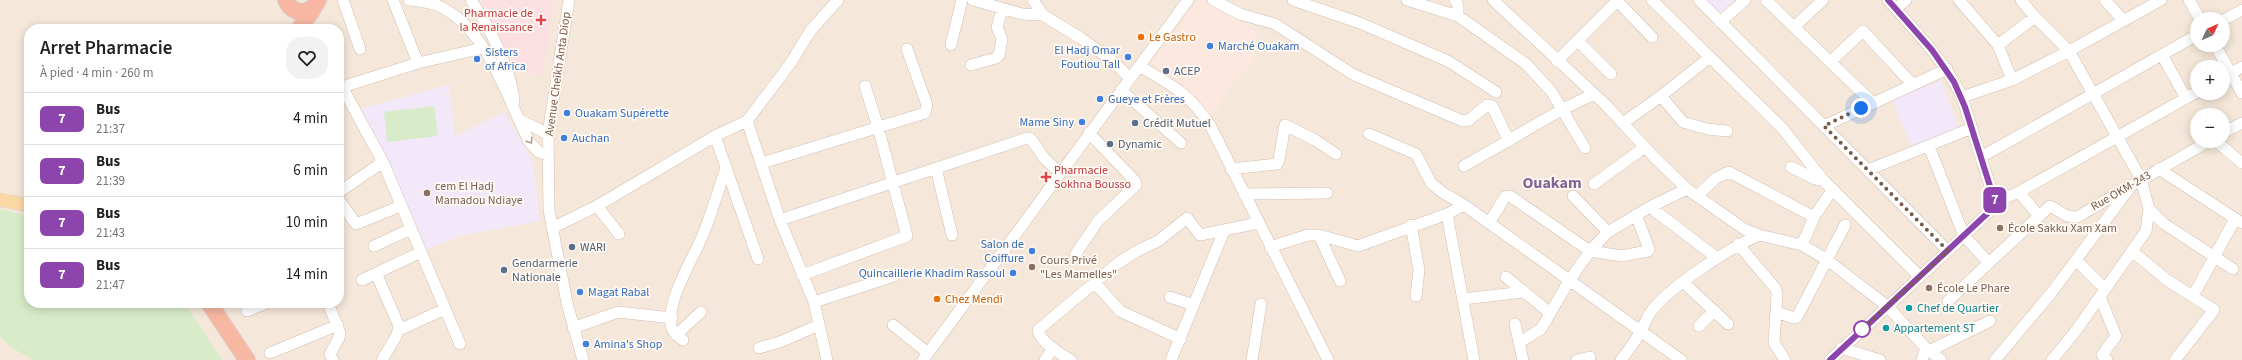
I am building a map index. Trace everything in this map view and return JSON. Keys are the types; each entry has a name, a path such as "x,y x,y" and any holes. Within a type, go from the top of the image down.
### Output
{"highway":[{"path":"287,3 297,12 308,11 317,2"},
{"path":"302,24 317,2"},
{"path":"287,3 292,15 291,24"},
{"path":"200,308 236,360"},
{"path":"212,308 247,360"}],"main road":[{"path":"0,200 24,204"}],"street":[{"path":"343,0 360,49"},
{"path":"393,0 418,63"},
{"path":"409,0 438,6 458,18 475,34 515,109 530,143 540,152 548,155"},
{"path":"471,0 483,18 502,59 511,85 515,109"},
{"name":"Avenue Cheikh Anta Diop","path":"569,0 548,134 548,155 552,228 573,328 583,360"},
{"path":"552,228 597,206 715,136 747,121 790,64 811,30 838,0"},
{"path":"951,45 962,0"},
{"path":"972,0 1022,14 1043,15"},
{"path":"1033,0 1043,15 1098,50 1130,78"},
{"path":"893,325 926,357 1089,132 1188,0"},
{"path":"1213,0 1240,14 1275,24 1354,75 1462,121 1470,120 1487,105 1492,106 1509,140"},
{"path":"1293,0 1360,23 1448,61 1496,92"},
{"path":"1408,0 1458,16 1501,49 1526,64 1542,81 1563,109 1585,148"},
{"path":"1455,0 1458,5 1458,16"},
{"path":"1493,0 1594,94 1687,189 1736,225 1759,235 1802,245 1826,259 1887,306 1928,350 1941,360"},
{"path":"1557,61 1617,0 1652,37"},
{"path":"1652,0 1782,128 1824,181 1920,277"},
{"path":"1699,0 1948,251"},
{"path":"1720,22 1745,0"},
{"path":"1766,0 1873,103"},
{"path":"1794,27 1823,0"},
{"path":"1888,0 1947,69 1962,97 1995,202"},
{"path":"1896,9 1906,0"},
{"path":"1959,0 1998,44 2012,80"},
{"path":"2021,0 2035,17 2069,51 2142,179 2149,208 2163,223 2214,258 2233,269"},
{"path":"2105,0 2123,20"},
{"path":"1962,97 2012,80 2069,51 2160,0"},
{"path":"2189,0 2196,12"},
{"path":"971,65 996,58 999,54 1002,40 997,27 1002,9"},
{"path":"2230,16 2242,10"},
{"path":"1998,44 2035,17"},
{"path":"1830,62 1863,31 1913,85"},
{"path":"1982,158 2190,39"},
{"path":"1578,41 1611,74"},
{"path":"344,88 418,63 483,48"},
{"path":"762,163 925,113 928,110 907,50"},
{"path":"2162,55 2186,98"},
{"path":"1623,123 1661,96 1710,57"},
{"path":"1139,66 1179,89 1199,108 1211,127 1258,224 1328,360"},
{"path":"2230,74 2242,67"},
{"path":"1824,126 1947,69"},
{"path":"2230,79 2242,93"},
{"path":"802,274 905,238 907,233 878,127 865,86"},
{"path":"1121,90 1181,143"},
{"path":"344,94 383,162 460,344"},
{"path":"1464,166 1563,109 1594,94"},
{"path":"1661,96 1683,122 1707,129 1727,131"},
{"path":"1830,360 1841,348 1964,236 1990,211 1995,202 2019,192 2190,96"},
{"path":"520,120 548,134"},
{"path":"747,121 780,220 814,302 827,360"},
{"path":"2230,129 2242,123"},
{"path":"1231,169 1274,166 1277,164 1285,125 1316,140 1336,154"},
{"path":"1868,170 1972,128"},
{"path":"1075,255 1098,221 1136,185 1135,181 1089,132"},
{"path":"1369,134 1416,154 1431,183 1442,192 1464,205 1640,333 1681,360"},
{"path":"715,136 758,259"},
{"path":"780,220 893,181 1024,139 1030,138 1045,159 1060,173"},
{"path":"1929,146 1964,236 1989,263"},
{"path":"1594,184 1645,147"},
{"name":"Rue OKM-243","path":"1948,301 2038,215 2050,206 2061,215 2069,218 2077,217 2196,148"},
{"path":"2224,148 2242,164"},
{"path":"344,189 383,162"},
{"path":"1791,167 1815,179 1824,181"},
{"path":"701,312 679,337 671,325 680,281 702,236 726,168"},
{"path":"936,168 952,235"},
{"path":"2159,169 2239,221 2214,258 2193,296"},
{"path":"1697,196 1716,178 1729,172 1814,216"},
{"path":"1995,360 2076,260 2131,185"},
{"path":"1519,342 1537,333 1590,251 1608,232 1650,207 1687,189"},
{"path":"1802,245 1814,216 1833,189"},
{"path":"2019,192 2038,215"},
{"path":"1244,194 1327,193"},
{"path":"1489,223 1505,197 1510,196 1590,251 1622,256 1648,251 1650,246 1636,215"},
{"path":"1573,196 1608,232"},
{"path":"1270,247 1308,235 1319,235 1358,246 1411,225 1448,214 1464,205"},
{"path":"344,207 356,224 401,206"},
{"path":"597,206 620,234"},
{"path":"1650,207 1718,258"},
{"path":"2052,360 2102,293 2148,226 2147,213 2149,208"},
{"path":"1448,214 1474,360"},
{"path":"1071,360 1053,348 1040,336 1038,330 1094,282 1137,251 1166,236 1187,218 1200,235 1258,224"},
{"path":"1411,225 1419,270 1416,296"},
{"path":"1776,312 1796,318 1845,225"},
{"path":"374,246 412,230"},
{"path":"1171,360 1181,339 1224,231"},
{"path":"1319,235 1340,281"},
{"path":"1621,360 1658,304 1738,244 1759,235"},
{"path":"1738,244 1775,288 1777,293 1774,343 1779,358"},
{"path":"2132,251 2167,280 2214,310 2175,360"},
{"path":"362,280 421,252"},
{"path":"2076,260 2102,293 2116,336 2102,355 2107,360"},
{"path":"376,273 397,318 399,330"},
{"path":"814,302 894,276"},
{"path":"1506,277 1550,313"},
{"path":"1094,282 1120,311 1181,339"},
{"path":"1684,283 1728,324"},
{"path":"1463,299 1524,292"},
{"path":"1170,297 1194,305"},
{"path":"1252,360 1261,304"},
{"path":"247,311 254,308"},
{"path":"330,308 338,325 339,338 330,354 333,360"},
{"path":"382,360 399,330 445,309"},
{"path":"1699,326 1714,311"},
{"path":"573,328 618,312 672,318"},
{"path":"1922,360 1928,350 1990,320"},
{"path":"1515,324 1523,360"},
{"path":"270,353 338,325"},
{"path":"759,348 780,342 819,325"},
{"path":"1045,360 1053,348"},
{"path":"1841,348 1880,360"},
{"path":"1577,360 1590,357"}],"shaded area":[{"path":"0,0 2242,0 2242,360 0,360"},
{"path":"481,0 553,0 543,75 515,69"},
{"name":"Marché Ouakam","path":"1199,0 1207,0 1256,32 1254,60 1230,87 1211,118 1152,63"},
{"path":"1706,0 1735,0 1720,14"},
{"path":"1941,81 1959,128 1912,147 1892,99"},
{"path":"449,85 455,137 504,112 533,162 540,221 459,236 421,252 360,109"}],"green space":[{"path":"434,106 438,136 387,142 384,112"},
{"path":"0,209 24,216 24,308 188,308 222,360 33,360 11,347 0,336"}],"bus line":[{"name":"7","path":"1830,360 1841,348 1990,211 1995,202 1962,97 1947,69 1888,0"}],"place":[{"name":"Pharmacie de la Renaissance","path":"541,20"},
{"name":"Le Gastro","path":"1141,37"},
{"name":"Marché Ouakam","path":"1210,46"},
{"name":"El Hadj Omar Foutiou Tall","path":"1128,57"},
{"name":"Sisters of Africa","path":"477,59"},
{"name":"ACEP","path":"1166,71"},
{"name":"Gueye et Frères","path":"1100,99"},
{"name":"Ouakam Supérette","path":"567,113"},
{"name":"Mame Siny","path":"1082,122"},
{"name":"Crédit Mutuel","path":"1135,123"},
{"name":"Auchan","path":"564,138"},
{"name":"Dynamic","path":"1110,144"},
{"name":"Pharmacie Sokhna Bousso","path":"1046,177"},
{"name":"cem El Hadj Mamadou Ndiaye","path":"427,193"},
{"name":"École Sakku Xam Xam","path":"2000,228"},
{"name":"WARI","path":"572,247"},
{"name":"Salon de Coiffure","path":"1032,251"},
{"name":"Cours Privé \"Les Mamelles\"","path":"1032,267"},
{"name":"Gendarmerie Nationale","path":"504,270"},
{"name":"Quincaillerie Khadim Rassoul","path":"1013,273"},
{"name":"École Le Phare","path":"1929,288"},
{"name":"Magat Rabal","path":"580,292"},
{"name":"Chez Mendi","path":"937,299"},
{"name":"Chef de Quartier","path":"1909,308"},
{"name":"Appartement ST","path":"1886,328"},
{"name":"Amina's Shop","path":"586,344"}],"district":[{"name":"Ouakam","path":"1552,183"}],"route":[{"path":"1861,108 1824,126 1948,251 1862,329"}]}
